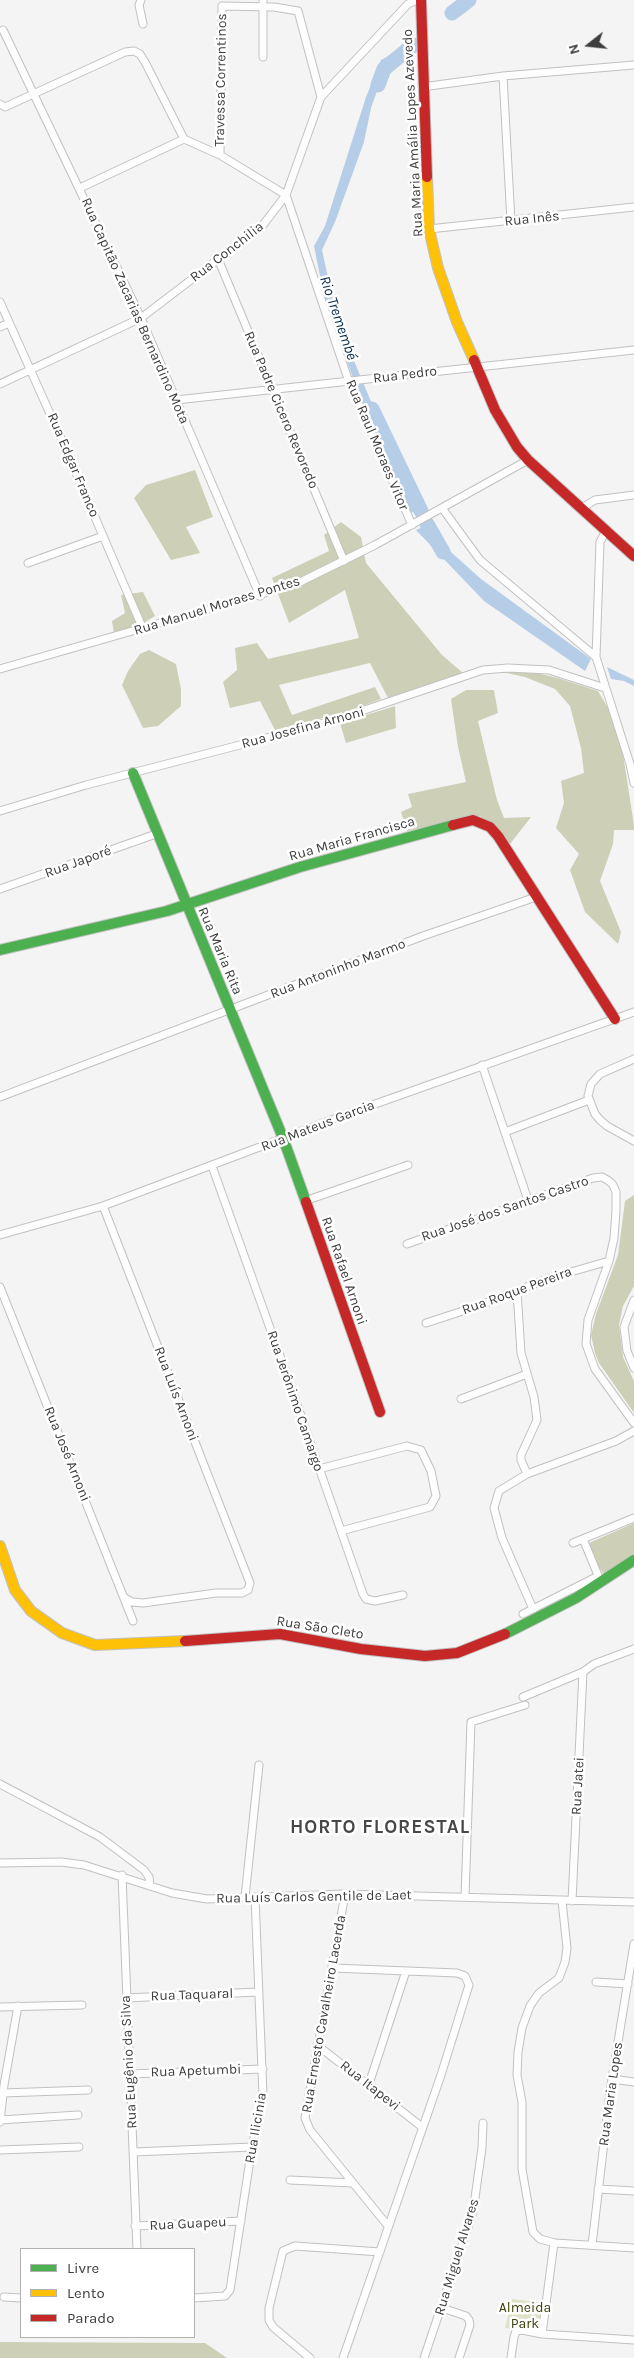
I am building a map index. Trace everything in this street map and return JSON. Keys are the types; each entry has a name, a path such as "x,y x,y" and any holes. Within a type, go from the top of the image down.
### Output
{"street":[{"path":"141,0 139,5 143,24"},
{"name":"Rua Conchilia","path":"0,384 141,318 262,225 286,194 321,97 402,9 417,0"},
{"name":"Rua Maria Amália Lopes Azevedo","path":"421,0 422,87 429,229 438,268 475,367 506,431 528,460 634,556"},
{"name":"Travessa Correntinos","path":"220,155 222,3 263,4 294,9 300,15 321,97"},
{"path":"263,4 263,57"},
{"name":"Rua Capitão Zacarias Bernardino Mota","path":"3,30 141,318 243,552 260,596"},
{"path":"0,104 5,107 125,52 134,51 140,54 146,64 184,139 220,155 286,194"},
{"path":"422,87 503,76 634,65"},
{"path":"503,76 511,221"},
{"path":"80,188 184,139"},
{"name":"Rua Raul Moraes Vitor","path":"286,194 351,381 412,525"},
{"name":"Rua Inês","path":"429,229 634,207"},
{"name":"Rua Padre Cicero Revoredo","path":"218,259 344,560"},
{"name":"Rua Edgar Franco","path":"0,302 143,629"},
{"path":"0,327 10,323"},
{"name":"Rua Pedro","path":"176,400 634,350"},
{"name":"Rua Manuel Moraes Pontes","path":"0,668 260,596 296,584 412,525 528,460"},
{"path":"582,508 595,500 634,495"},
{"path":"442,508 480,560 596,657"},
{"path":"606,531 600,542 596,657 632,764 634,783"},
{"path":"28,563 103,536"},
{"name":"Rua Josefina Arnoni","path":"0,811 134,773 368,711 483,670 508,668 549,670 605,688"},
{"name":"Rua Maria Rita","path":"134,773 156,834 283,1138"},
{"name":"Rua Maria Francisca","path":"0,950 186,906 300,867 473,820 490,827 498,836 615,1019"},
{"name":"Rua Japoré","path":"0,889 156,834"},
{"name":"Rua Antoninho Marmo","path":"0,1097 423,936 536,897"},
{"name":"Rua Mateus Garcia","path":"0,1235 103,1206 482,1065 634,1012"},
{"path":"634,1059 600,1074 591,1084 588,1100 595,1114 607,1126 634,1141"},
{"path":"482,1065 528,1200"},
{"path":"505,1132 588,1100"},
{"name":"Rua Rafael Arnoni","path":"283,1138 380,1412"},
{"path":"305,1201 408,1165"},
{"name":"Rua Jerônimo Camargo","path":"212,1166 340,1531 366,1598 375,1602 403,1595"},
{"name":"Rua José dos Santos Castro","path":"407,1244 593,1178 602,1177 608,1181 613,1185 616,1192 616,1211 609,1261 588,1320 586,1344 595,1369 634,1423"},
{"name":"Rua Luís Arnoni","path":"103,1206 250,1583 248,1590 242,1593 216,1592 143,1603 132,1602 125,1598"},
{"name":"Rua Roque Pereira","path":"426,1323 577,1269 609,1261"},
{"name":"Rua José Arnoni","path":"0,1287 133,1620"},
{"path":"517,1291 519,1343 537,1415 533,1432 521,1455 521,1460 527,1474"},
{"path":"634,1300 624,1327 627,1351 634,1368"},
{"path":"461,1399 527,1374"},
{"path":"534,1609 502,1538 494,1508 499,1491 527,1474 616,1441 634,1431"},
{"path":"319,1469 406,1446 421,1450 431,1471 436,1496 430,1508 340,1531"},
{"path":"573,1543 634,1518"},
{"path":"583,1539 600,1579"},
{"name":"Rua São Cleto","path":"0,1546 15,1590 30,1612 67,1636 95,1645 140,1644 280,1634 360,1649 425,1656 445,1656 470,1649 523,1626 634,1560"},
{"name":"Rua São Cleto","path":"523,1614 600,1579"},
{"path":"465,1897 471,1722 524,1701 583,1672 594,1664 634,1649"},
{"name":"Rua Jatei","path":"572,1901 583,1672"},
{"path":"245,1897 259,1766"},
{"path":"0,1784 100,1837 144,1870 149,1877 150,1886"},
{"name":"Rua Luís Carlos Gentile de Laet","path":"0,1863 61,1862 84,1865 122,1875 190,1898 345,1894 634,1902"},
{"name":"Rua Eugênio da Silva","path":"122,1875 137,2248"},
{"name":"Rua Ernesto Cavalheiro Lacerda","path":"345,1894 305,2113 306,2123 388,2226"},
{"name":"Rua Ilicinia","path":"195,2298 225,2296 230,2290 252,2147 263,2095 255,1897"},
{"path":"562,1901 567,1948 565,1962 559,1978 534,1998 524,2018 520,2037 517,2075 522,2102 522,2169 533,2232 540,2239 554,2243 634,2248"},
{"name":"Rua Maria Lopes","path":"592,2245 612,2079 634,1944"},
{"path":"333,1968 461,1974 469,1985 343,2358"},
{"path":"369,2084 406,1971"},
{"path":"596,1982 628,1984"},
{"name":"Rua Taquaral","path":"126,1998 258,1992"},
{"path":"0,2007 82,2004"},
{"path":"18,2006 0,2121 78,2115"},
{"name":"Rua Itapevi","path":"317,2045 422,2127"},
{"name":"Rua Apetumbi","path":"129,2074 263,2069"},
{"path":"612,2079 634,2082"},
{"path":"3,2093 88,2090"},
{"name":"Rua Miguel Alvares","path":"424,2358 475,2205 483,2123"},
{"path":"0,2150 79,2147"},
{"path":"134,2152 252,2147"},
{"path":"290,2180 352,2183"},
{"path":"598,2189 634,2191"},
{"name":"Rua Guapeu","path":"136,2226 241,2221"},
{"path":"542,2334 554,2243"},
{"path":"310,2358 273,2327 269,2320 269,2308 283,2251 295,2246 380,2252"},
{"path":"4,2297 20,2298"},
{"path":"442,2308 466,2316 470,2325 460,2358"},
{"path":"511,2358 514,2337 516,2332 522,2330 542,2334 634,2340"}],"green space":[{"path":"195,470 213,517 186,527 200,553 171,560 134,498 146,485"},
{"path":"341,522 361,537 366,563 442,655 463,673 388,698 370,663 279,685 292,715 375,687 381,699 347,712 275,730 260,701 230,708 223,682 237,670 235,648 257,643 268,659 359,638 345,590 289,623 272,578 329,551 324,535"},
{"path":"143,592 155,616 137,627 114,633 112,621 125,613 121,595"},
{"path":"149,650 176,664 181,689 181,706 158,726 143,728 122,685 128,671 140,654"},
{"path":"502,672 532,672 598,691 608,708 622,748 634,825 634,830 614,830 613,844 600,881 621,932 618,944 585,912 570,870 579,854 556,828 564,803 561,781 584,773 581,748 570,706 555,689 525,677"},
{"path":"466,690 494,690 498,713 478,721 497,800 504,818 531,817 510,844 480,816 407,831 401,812 412,807 408,794 466,782 458,747 451,699"},
{"path":"395,706 396,728 346,743 340,723"},
{"path":"634,1195 634,1286 623,1306 619,1325 623,1357 634,1381 634,1413 599,1363 591,1335 596,1314 618,1255 625,1201"},
{"path":"634,1523 634,1554 604,1574 596,1564 589,1543"},
{"name":"Almeida Park","path":"512,2299 546,2303 542,2333 505,2328"},
{"path":"0,2342 205,2343 227,2358 0,2358"}],"water":[{"path":"407,46 409,54 386,65 371,108 364,142 335,222 322,250 335,309 350,351 416,510 409,514 359,395 324,296 314,246 325,226 366,97 381,60"},
{"path":"423,527 481,579 591,659 585,671 484,601 416,530"},
{"path":"607,667 634,680 634,686 624,681 611,679"}],"waterway":[{"name":"Rio Tremembé","path":"452,13 469,0"},
{"name":"Rio Tremembé","path":"378,85 384,69 413,45"},
{"name":"Rio Tremembé","path":"372,409 421,511"},
{"name":"Rio Tremembé","path":"427,524 443,552"}],"traffic: fast":[{"path":"133,773 283,1138 306,1202"},
{"path":"0,950 167,911 300,867 453,825"},
{"path":"505,1634 576,1598 634,1560"}],"traffic: slow":[{"path":"427,177 429,229 438,268 457,322 474,360"},
{"path":"0,1546 15,1590 31,1611 62,1633 95,1645 185,1641"}],"traffic: jam":[{"path":"421,0 427,177"},
{"path":"474,360 495,410 517,447 528,460 634,556"},
{"path":"453,825 473,820 490,827 498,836 615,1019"},
{"path":"306,1202 380,1412"},
{"path":"185,1641 280,1634 361,1649 425,1656 457,1653 505,1634"}],"district":[{"name":"HORTO FLORESTAL","path":"380,1828"}]}
